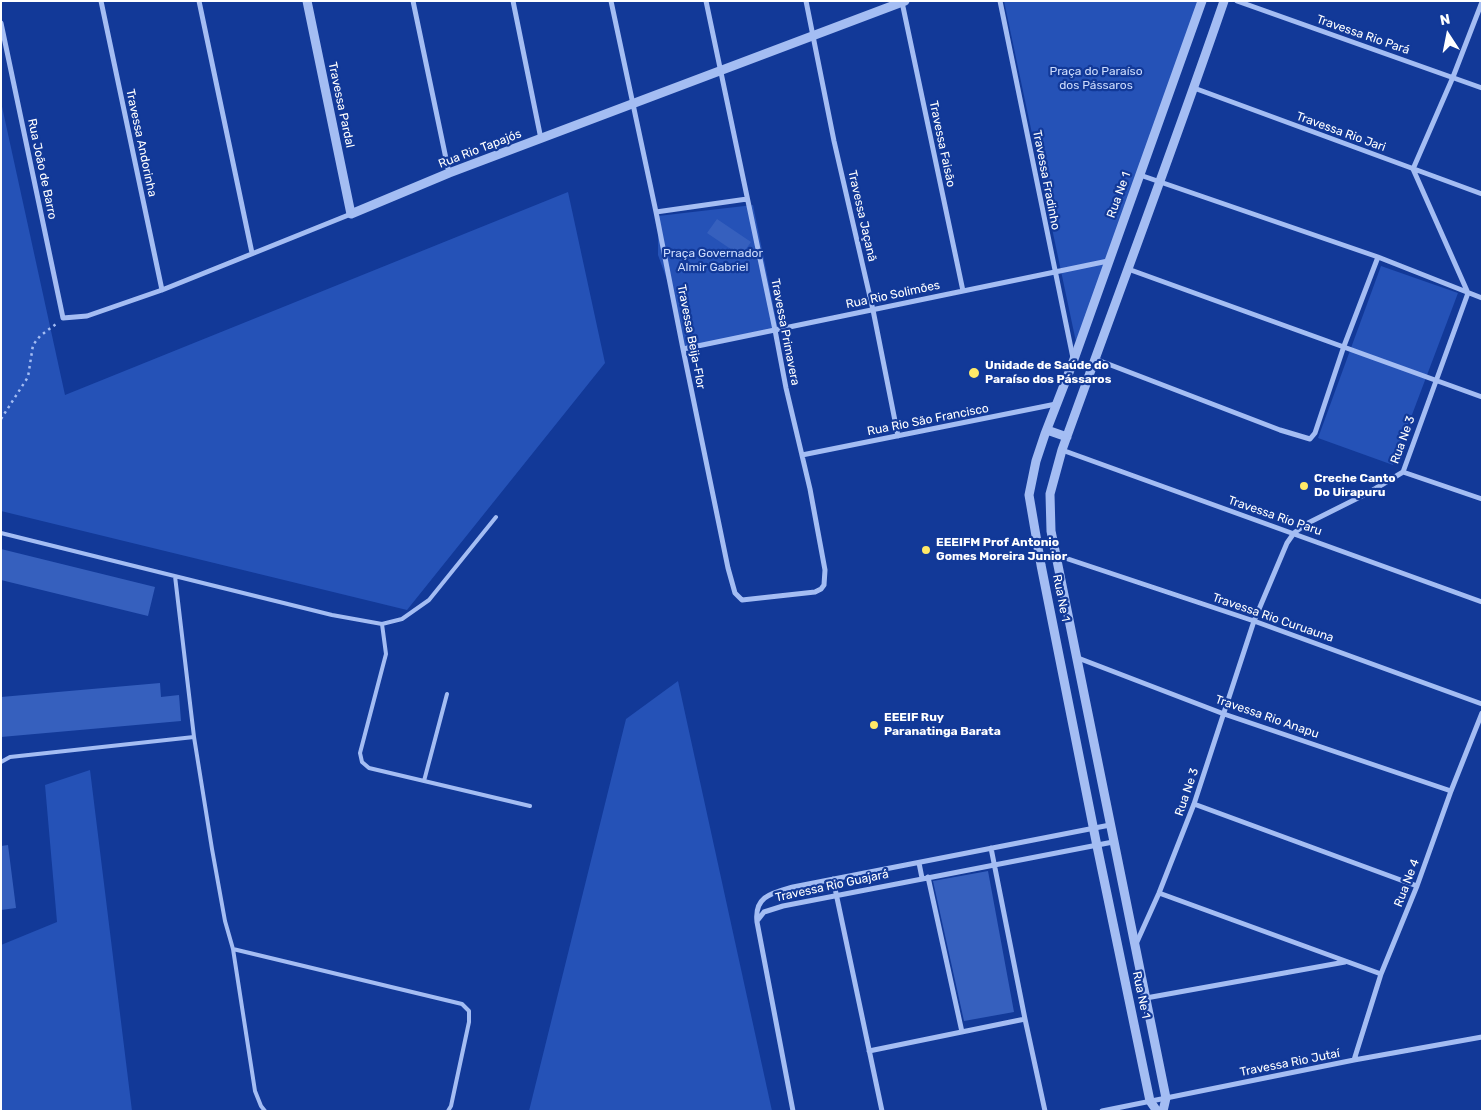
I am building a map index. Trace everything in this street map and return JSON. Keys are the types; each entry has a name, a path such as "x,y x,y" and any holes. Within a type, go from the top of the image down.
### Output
{"street":[{"name":"Travessa Andorinha","path":"101,1 162,290"},
{"path":"199,1 252,253"},
{"name":"Travessa Pardal","path":"307,1 350,214"},
{"path":"413,1 449,173"},
{"path":"513,1 541,139"},
{"name":"Travessa Beija-Flor","path":"611,1 656,212 682,349 735,593 742,600 804,593"},
{"name":"Travessa Primavera","path":"706,1 825,570 822,589 804,593"},
{"name":"Travessa Jaçanã","path":"806,1 834,141 874,310 898,436"},
{"name":"Travessa Fradinho","path":"1000,1 1054,272 1074,362"},
{"name":"Rua Ne 1","path":"1150,1101 1097,846 1041,565 1029,495 1036,461 1074,362 1108,261 1202,1"},
{"name":"Rua Ne 1","path":"1166,1098 1051,531 1050,494 1062,450 1224,1"},
{"name":"Travessa Rio Pará","path":"1237,1 1482,88"},
{"name":"Rua Rio Tapajós","path":"63,318 87,316 162,290 449,173 903,2"},
{"name":"Travessa Faisão","path":"903,2 962,291"},
{"path":"1468,292 1413,169 1453,77 1482,2"},
{"name":"Rua João de Barro","path":"1,23 63,318"},
{"name":"Travessa Rio Jari","path":"1194,88 1482,194"},
{"path":"1140,175 1378,257 1482,298"},
{"path":"656,212 747,199"},
{"path":"1095,359 1280,430 1310,439 1313,437 1344,346 1378,257"},
{"name":"Rua Rio Solimões","path":"682,349 1108,261"},
{"path":"1128,269 1482,397"},
{"name":"Rua Ne 3","path":"1136,945 1194,804 1254,621 1282,552 1294,533 1306,524 1368,493 1404,472 1468,292"},
{"name":"Rua Rio São Francisco","path":"802,455 1057,404"},
{"path":"1047,430 1067,437"},
{"name":"Travessa Rio Paru","path":"1062,450 1482,602"},
{"path":"1404,472 1482,499"},
{"name":"Travessa Rio Curuauna","path":"1056,556 1254,621 1482,704"},
{"name":"Travessa Rio Anapu","path":"1078,658 1224,714 1451,791"},
{"name":"Rua Ne 4","path":"1354,1060 1381,974 1417,886 1451,791 1482,713"},
{"path":"1194,804 1417,886"},
{"name":"Travessa Rio Guajará","path":"757,922 757,907 767,896 793,887 1110,825"},
{"name":"Travessa Rio Guajará","path":"757,922 762,914 771,909 925,877 1113,842"},
{"path":"992,848 1045,1111"},
{"path":"919,863 925,877 962,1032"},
{"path":"833,879 882,1111"},
{"path":"1159,893 1381,974"},
{"path":"757,922 793,1111"},
{"path":"1146,998 1345,962"},
{"path":"869,1051 1025,1018"},
{"name":"Travessa Rio Jutaí","path":"1102,1111 1354,1060 1482,1037"},
{"path":"1163,1111 1166,1098"},
{"path":"1150,1101 1157,1111"}],"lane":[{"path":"1,533 332,615 382,624 402,619 429,600 496,517"},
{"path":"175,576 194,737 212,849 225,921 233,949 256,1091 261,1106 265,1111"},
{"path":"382,624 386,654 360,753 362,762 369,768 530,806"},
{"path":"424,781 447,694"},
{"path":"1,762 10,757 194,737"},
{"path":"233,949 462,1004 469,1011 469,1022 451,1106 448,1111"}],"path":[{"path":"1,419 28,377 33,345 40,336 63,318"}],"green space":[{"name":"Praça do Paraíso dos Pássaros","path":"1004,1 1205,1 1076,342"},
{"path":"1,102 65,395 568,192 605,363 407,610 1,511"},
{"name":"Praça Governador Almir Gabriel","path":"753,205 778,329 683,351 673,296 658,255 658,216"},
{"path":"1381,266 1458,293 1393,465 1318,438"},
{"path":"678,681 772,1111 529,1111 626,719"},
{"path":"90,770 132,1111 1,1111 1,945 57,922 45,785"}],"building":[{"path":"717,219 751,242 741,256 707,233"},
{"path":"1,549 155,587 148,616 1,580"},
{"path":"160,683 161,697 179,695 181,721 1,737 1,697"},
{"path":"8,845 16,908 1,910 1,846"},
{"path":"988,871 1014,1012 964,1021 933,881"}],"place":[{"name":"Unidade de Saúde do Paraíso dos Pássaros","path":"974,373"},
{"name":"Creche Canto Do Uirapuru","path":"1304,486"},
{"name":"EEEIFM Prof Antonio Gomes Moreira Junior","path":"926,550"},
{"name":"EEEIF Ruy Paranatinga Barata","path":"874,725"}]}
